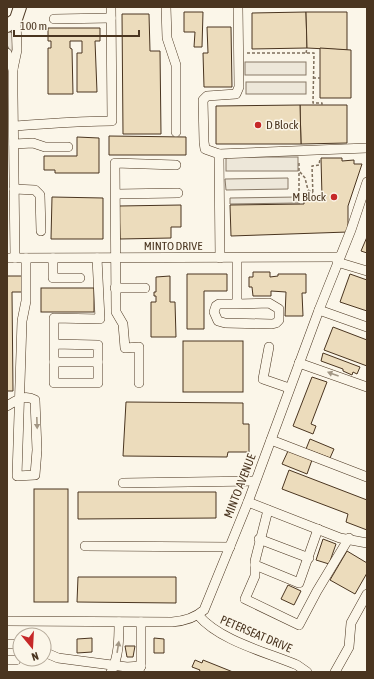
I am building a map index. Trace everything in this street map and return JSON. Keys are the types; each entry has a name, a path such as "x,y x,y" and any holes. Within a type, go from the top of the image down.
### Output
{"street":[{"path":"14,126 60,124 69,121 112,121 111,7"},
{"path":"166,7 167,38 176,65 176,132"},
{"path":"238,7 239,87 236,94 207,96 203,100 205,149 219,154 367,148"},
{"path":"11,258 14,189 14,126 10,95 17,50 19,14"},
{"path":"54,19 111,18"},
{"path":"7,53 14,69"},
{"path":"14,144 33,143 45,147 68,147"},
{"path":"219,154 220,258"},
{"path":"139,383 138,347 125,348 123,324 116,312 115,163 176,165"},
{"name":"MINTO AVENUE","path":"198,615 204,610 210,599 248,502 289,388 351,230 367,182"},
{"path":"14,189 35,190 40,195 41,232"},
{"path":"116,194 178,193"},
{"name":"MINTO DRIVE","path":"11,258 237,258 338,260 367,271"},
{"path":"7,406 20,398 30,397 35,400 37,450 35,475 17,476 20,398 22,321 26,301 26,258"},
{"path":"53,258 54,278 80,278"},
{"path":"54,344 98,345 98,383 54,382 54,344 54,318 100,319 97,258"},
{"path":"237,258 238,304"},
{"path":"115,288 145,288"},
{"path":"269,303 279,309 279,320 276,324 225,323 218,321 214,312 216,306 220,304 238,304 269,303"},
{"path":"319,310 367,327"},
{"path":"269,347 263,378 289,388"},
{"path":"54,362 98,362"},
{"path":"299,362 367,387"},
{"path":"270,440 367,477"},
{"path":"123,483 255,481"},
{"path":"248,502 340,538 349,538 367,543"},
{"path":"268,510 259,540 255,565 255,576 245,599 299,625 317,591 349,538"},
{"path":"255,565 299,583 318,529"},
{"path":"259,540 309,558"},
{"path":"85,546 230,547"},
{"path":"335,672 349,647 351,624 367,594"},
{"path":"7,621 185,621 198,615"},
{"name":"PETERSEAT DRIVE","path":"198,615 206,624 218,632 296,665 307,672"},
{"path":"113,668 119,638 119,622"},
{"path":"52,655 58,658 113,668 140,669 141,622"}],"path":[{"path":"306,53 307,48"},
{"path":"239,53 314,53 313,103 322,103 322,105"},
{"path":"313,78 320,78"},
{"path":"313,195 312,166 319,165 321,150"},
{"path":"299,163 299,204"},
{"path":"299,171 305,178 308,190 313,195"},
{"path":"293,193 300,196 313,195"}],"shaded area":[{"path":"7,31 13,33 12,55 7,45"},
{"path":"245,62 306,62 306,75 245,75"},
{"path":"246,82 306,82 306,94 246,94"},
{"path":"226,157 298,157 298,171 226,171"},
{"path":"288,178 288,189 226,190 225,179"},
{"path":"298,197 298,203 230,204 230,198"}],"building":[{"path":"184,12 203,12 202,47 194,47 195,32 184,32"},
{"path":"306,12 307,48 252,49 252,13"},
{"path":"306,12 347,12 347,50 307,48"},
{"path":"122,14 149,14 150,51 160,51 161,134 123,134"},
{"path":"207,27 231,27 232,87 204,87 203,53 208,53"},
{"path":"48,28 100,28 100,41 95,41 97,92 77,92 77,53 82,53 82,41 70,41 70,48 72,49 73,94 48,94 48,48 51,48 51,41 48,41"},
{"path":"320,48 351,50 351,98 320,98"},
{"path":"300,105 347,105 347,143 301,144"},
{"name":"D Block","path":"300,105 301,144 216,144 216,106"},
{"path":"109,136 186,137 186,155 109,155"},
{"path":"77,137 99,138 99,173 55,173 55,170 44,170 44,156 77,156"},
{"name":"M Block","path":"321,158 342,158 342,161 354,160 354,164 362,164 348,206 348,232 231,236 230,205 304,204 304,197 322,197"},
{"path":"52,197 103,198 103,239 51,239"},
{"path":"181,205 181,227 171,227 171,238 120,239 119,206"},
{"path":"367,237 367,253 361,251"},
{"path":"253,272 270,272 270,277 278,276 278,274 306,274 306,293 302,293 303,316 285,316 286,292 271,291 271,296 253,296 252,287 249,287 249,277 253,277"},
{"path":"187,274 227,274 227,291 204,291 204,329 187,329"},
{"path":"350,274 367,280 367,311 340,302"},
{"path":"7,276 25,276 25,292 12,292 13,391 7,391"},
{"path":"170,276 170,302 175,302 176,337 151,337 151,302 156,302 154,292 156,292 156,277"},
{"path":"41,288 94,288 94,312 41,312"},
{"path":"333,327 367,340 367,366 324,350"},
{"path":"183,341 243,341 243,392 183,392"},
{"path":"323,353 360,367 357,374 353,372 352,375 343,371 343,369 321,361"},
{"path":"312,377 327,382 311,424 316,426 313,434 293,426"},
{"path":"126,402 243,403 243,424 249,424 249,452 228,452 227,457 123,456"},
{"path":"310,439 334,449 330,458 306,449"},
{"path":"288,451 312,460 307,474 282,464"},
{"path":"289,470 367,500 367,530 346,522 348,514 282,489"},
{"path":"34,489 68,489 68,602 34,602"},
{"path":"78,492 216,492 216,518 78,519"},
{"path":"323,539 336,544 329,564 316,560"},
{"path":"347,551 367,563 367,573 355,594 330,580"},
{"path":"78,577 176,577 176,603 77,602"},
{"path":"288,585 301,591 294,605 281,599"},
{"path":"92,638 92,652 77,653 77,639"},
{"path":"154,638 164,639 164,653 154,653"},
{"path":"125,646 135,646 133,657 127,657"},
{"path":"195,660 202,663 203,660 233,672 199,672 200,670 192,667"}],"place":[{"name":"D Block","path":"258,125"},
{"name":"M Block","path":"334,197"}]}
